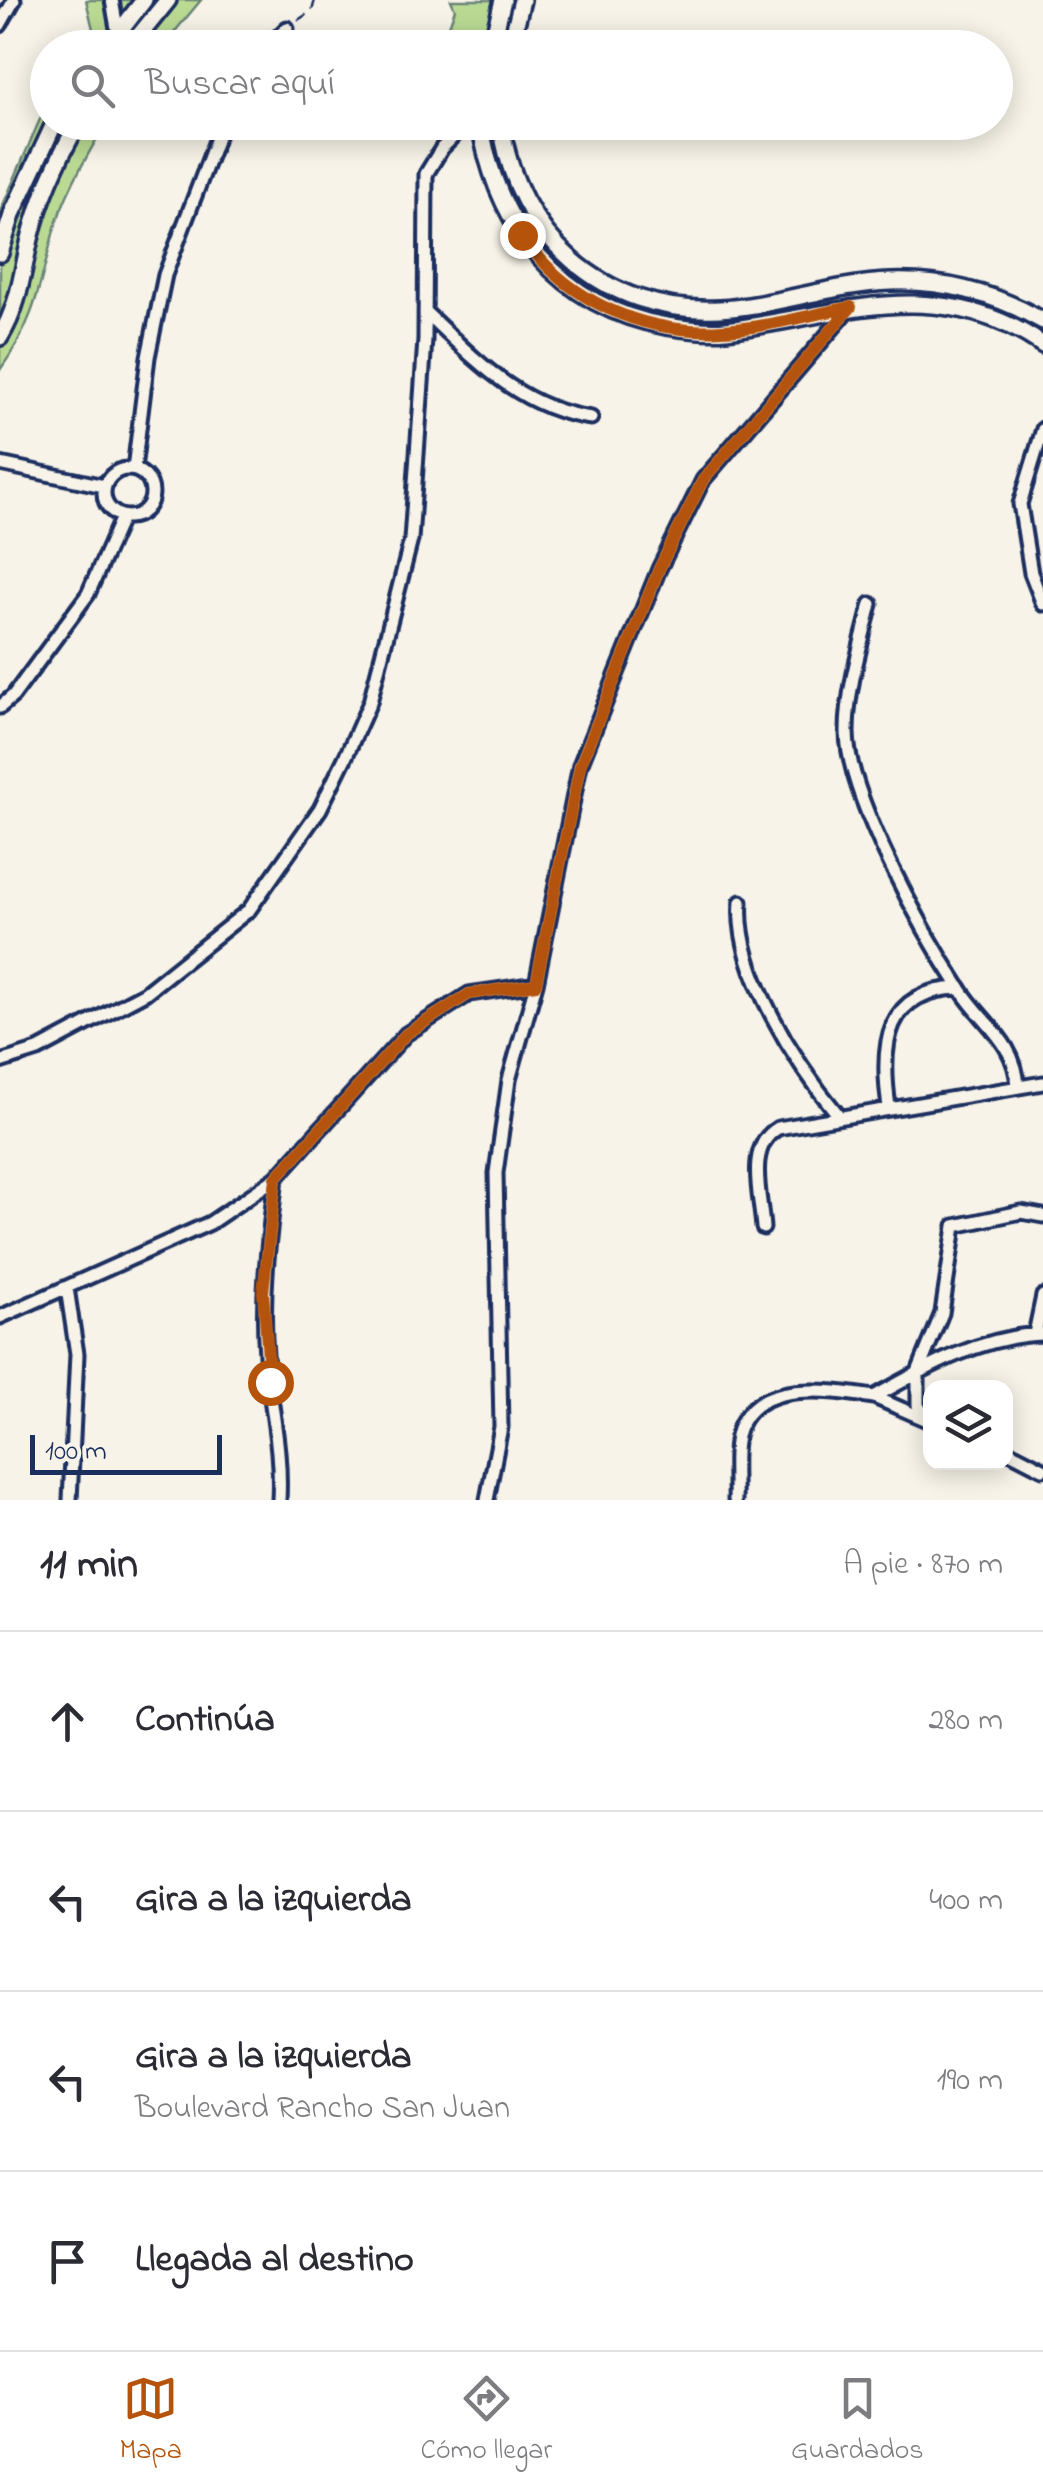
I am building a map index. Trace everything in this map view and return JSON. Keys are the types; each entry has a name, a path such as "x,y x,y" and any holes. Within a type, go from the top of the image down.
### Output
{"street":[{"path":"0,24 14,0"},
{"path":"112,0 117,30"},
{"path":"121,30 144,0"},
{"path":"144,30 168,0"},
{"path":"496,30 503,0"},
{"path":"514,30 522,0"},
{"path":"0,254 30,170 46,140"},
{"path":"0,337 18,300 30,236 71,140"},
{"path":"134,469 148,357 165,275 216,140"},
{"path":"0,1062 38,1050 94,1022 144,993 199,952 249,910 320,808 370,702 411,540 420,453 426,174 450,140"},
{"path":"484,140 493,182 533,253 566,285 598,306 639,321 724,330 851,307 910,302 956,308 995,319 1043,345"},
{"path":"504,140 510,170 540,228 562,254 596,282 628,295 674,307 720,309 890,282 942,284 988,295 1043,321"},
{"path":"487,1500 501,1427 496,1173 510,1080 536,984 580,766 659,569 703,480 851,307"},
{"path":"425,312 521,398 560,414 591,418"},
{"path":"1043,429 1020,504 1031,574 1043,604"},
{"path":"0,464 104,486"},
{"path":"134,469 147,477 152,491 149,506 137,516 122,517 104,499 104,486 116,472 134,469"},
{"path":"0,707 13,696 88,594 122,517"},
{"path":"870,604 849,702 847,734 854,776 904,886 960,988 994,1025 1009,1050 1018,1086"},
{"path":"741,902 739,928 751,966 794,1052 839,1116"},
{"path":"0,1317 210,1223 276,1178 406,1034 469,994 536,984"},
{"path":"889,1107 885,1075 898,1013 906,1002 930,989 960,988"},
{"path":"763,1228 758,1148 764,1136 778,1128 1043,1084"},
{"path":"276,1178 263,1292 266,1356 282,1452 279,1500"},
{"path":"923,1412 918,1404 918,1372 942,1313 955,1226 1020,1212 1043,1216"},
{"path":"67,1288 77,1354 70,1500"},
{"path":"874,1397 953,1354 1039,1334 1043,1296"},
{"path":"734,1500 739,1428 764,1402 812,1391 874,1397 923,1418"},
{"path":"1013,1454 1043,1469"}],"path":[{"path":"287,28 312,11 315,0"}],"green space":[{"path":"86,0 201,0 176,30 93,29"},
{"path":"451,0 503,0 495,30 447,30 455,9"},
{"path":"31,140 97,140 63,205 28,321 0,370 0,212"}],"route":[{"path":"270,1382 263,1292 276,1178 406,1034 469,994 502,986 536,984 580,766 659,569 703,480 851,307 724,330 686,329 639,321 598,306 566,285 533,253 522,235"}]}
